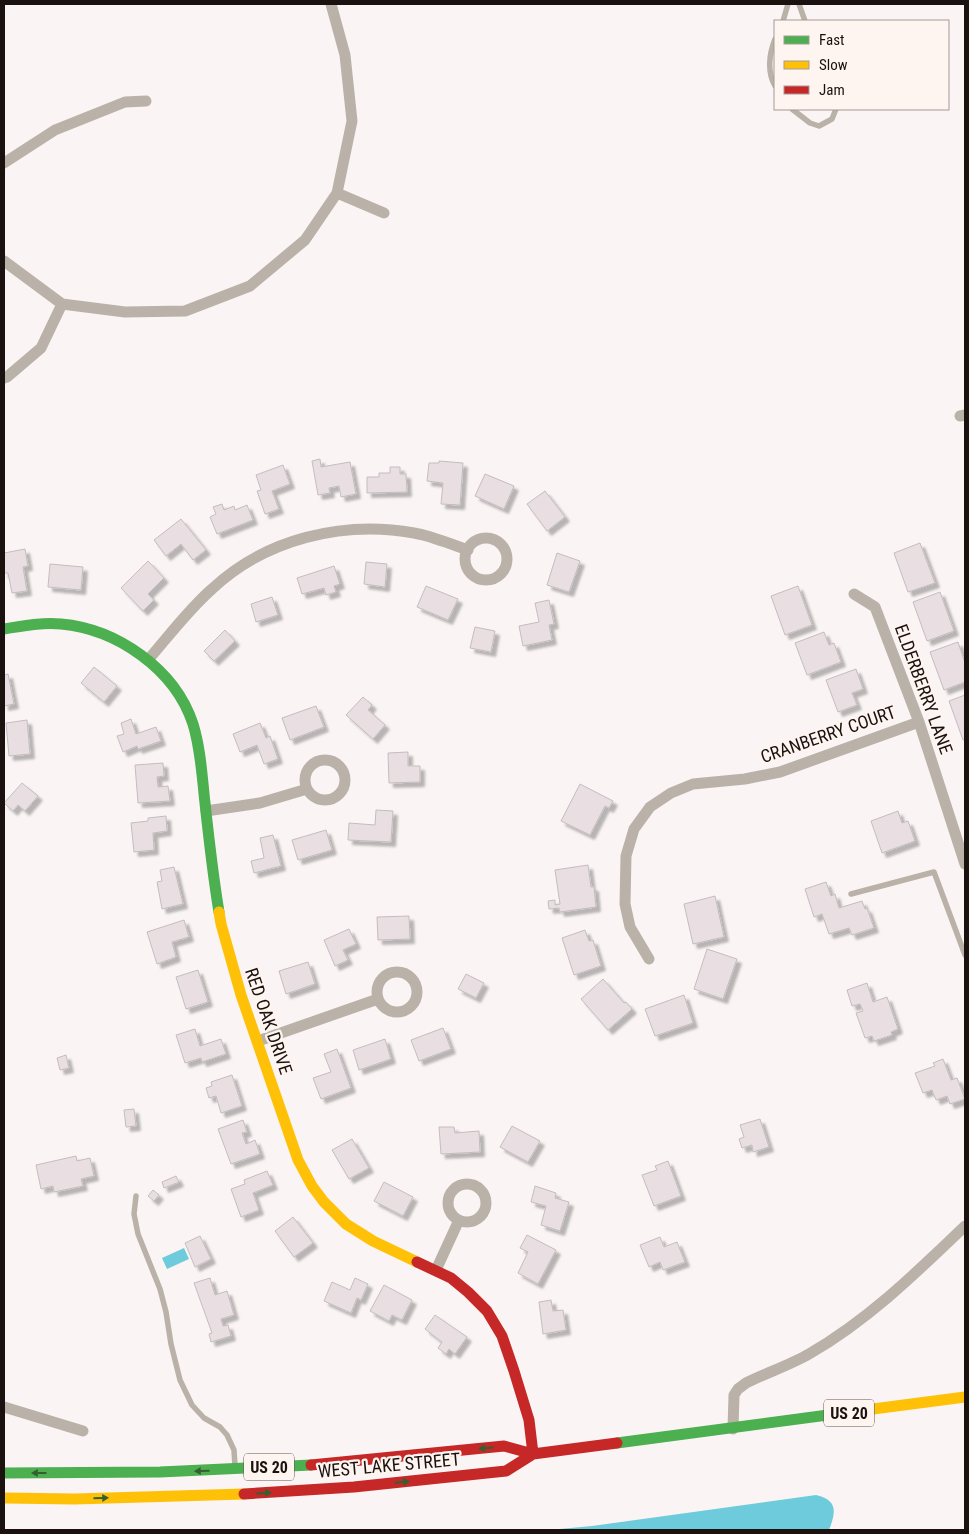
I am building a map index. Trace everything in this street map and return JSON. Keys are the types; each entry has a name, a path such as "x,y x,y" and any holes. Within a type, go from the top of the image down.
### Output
{"main road":[{"name":"RED OAK DRIVE","path":"4,629 60,624 105,635 119,641 148,660 175,690 184,704 199,750 212,870 221,924 233,968 298,1160 312,1186 324,1202 340,1218 361,1234 451,1278 479,1301 502,1336 528,1420 533,1454"},
{"name":"WEST LAKE STREET","path":"4,1473 160,1472 331,1464 504,1446 533,1454 965,1397"},
{"name":"WEST LAKE STREET","path":"4,1500 18,1498 75,1499 223,1495 354,1487 506,1471 533,1454"}],"street":[{"path":"4,261 62,304 125,312 185,311 250,286 305,240 337,193 352,122 345,55 331,4"},
{"path":"4,163 55,130 125,102 146,101"},
{"path":"337,193 384,213"},
{"path":"4,378 41,348 62,304"},
{"path":"148,660 197,604 224,578 270,551 297,540 347,530 386,529 433,537 468,550"},
{"name":"ELDERBERRY LANE","path":"854,594 875,607 918,722 965,864"},
{"name":"CRANBERRY COURT","path":"649,960 630,927 625,904 626,856 634,829 650,807 671,793 693,784 745,780 780,772 918,722"},
{"path":"206,810 260,803 307,789"},
{"path":"258,1041 378,999"},
{"path":"436,1270 458,1220"},
{"path":"733,1428 734,1395 738,1389 746,1383 808,1355 858,1321 897,1291 965,1226"},
{"path":"4,1407 82,1432"}],"lane":[{"path":"783,20 788,4"},
{"path":"799,4 805,20"},
{"path":"774,41 770,50 770,75 774,84"},
{"path":"793,110 810,123 819,126 832,118 836,110"},
{"path":"851,894 934,872 965,956"},
{"path":"136,1196 134,1214 138,1234 160,1288 180,1380 192,1405 204,1418 220,1427 227,1435 234,1450 236,1469"}],"water":[{"path":"184,1248 189,1259 167,1269 162,1258"},
{"path":"816,1495 823,1497 832,1504 834,1512 829,1530 549,1530 592,1526"}],"building":[{"path":"320,459 321,467 350,462 356,494 341,497 339,486 329,488 330,493 318,495 312,461"},
{"path":"439,461 463,463 460,505 441,504 443,483 427,481 429,463 439,463"},
{"path":"283,465 290,484 272,491 279,509 265,514 257,491 261,490 256,475"},
{"path":"390,467 400,467 400,474 406,474 407,492 367,493 367,477 379,477 379,473 390,473"},
{"path":"485,474 514,486 504,509 475,496"},
{"path":"545,491 565,517 547,531 527,504"},
{"path":"222,504 224,510 234,506 235,510 247,505 253,520 217,534 210,517 216,514 213,507"},
{"path":"181,519 206,550 193,560 181,544 166,556 154,540"},
{"path":"920,543 935,583 908,592 894,553"},
{"path":"25,549 28,566 23,567 27,591 12,593 8,573 4,573 4,553"},
{"path":"557,553 580,561 569,592 547,585"},
{"path":"148,561 164,578 148,594 154,600 143,611 121,588"},
{"path":"366,562 387,564 385,587 364,584"},
{"path":"50,564 83,567 81,590 48,587"},
{"path":"334,566 340,584 334,586 336,592 326,595 324,588 302,594 297,578"},
{"path":"426,586 458,599 448,620 417,607"},
{"path":"798,586 812,625 785,635 771,596"},
{"path":"940,592 954,631 927,641 913,602"},
{"path":"272,597 278,615 256,622 251,604"},
{"path":"549,600 554,624 549,625 552,640 523,646 519,626 539,622 535,603"},
{"path":"475,627 495,631 491,652 470,648"},
{"path":"225,630 235,641 214,661 204,651"},
{"path":"824,632 829,645 834,643 841,662 807,675 795,643"},
{"path":"958,642 965,663 965,682 944,690 930,652"},
{"path":"94,667 117,686 104,702 81,683"},
{"path":"856,669 863,689 852,693 857,705 838,712 826,680"},
{"path":"8,674 14,704 4,706 4,675"},
{"path":"965,695 965,739 963,740 949,701"},
{"path":"363,697 372,705 368,710 385,725 373,739 346,715"},
{"path":"316,706 324,727 290,740 282,718"},
{"path":"131,719 136,734 156,727 161,741 138,749 137,746 123,752 117,736 124,734 121,723"},
{"path":"27,720 30,754 9,756 6,723"},
{"path":"260,723 266,738 270,736 278,759 264,764 257,745 240,752 233,734"},
{"path":"408,752 408,766 420,766 420,782 389,783 388,753"},
{"path":"163,763 164,776 157,777 158,787 168,786 170,801 138,803 135,765"},
{"path":"22,783 38,796 25,811 18,805 13,811 4,803"},
{"path":"580,784 613,801 609,808 605,806 590,835 561,821"},
{"path":"376,810 393,811 391,842 348,840 349,823 375,825"},
{"path":"898,811 902,823 908,821 915,841 882,853 871,821"},
{"path":"166,816 167,831 153,833 154,850 134,852 131,823 148,821 148,818"},
{"path":"326,830 332,850 298,860 292,840"},
{"path":"273,835 281,866 254,873 251,861 264,858 260,838"},
{"path":"588,865 591,887 594,887 596,907 560,912 559,908 549,909 548,901 555,900 555,905 560,904 555,870"},
{"path":"174,867 183,904 162,909 157,882 162,881 160,870"},
{"path":"826,882 831,896 835,894 839,908 862,901 865,909 867,908 874,928 852,935 849,928 829,934 822,914 814,917 805,889"},
{"path":"715,896 724,937 693,944 684,904"},
{"path":"409,916 410,939 378,940 377,917"},
{"path":"184,920 189,937 172,942 176,957 157,964 147,932"},
{"path":"349,929 356,944 343,950 348,960 335,966 324,940"},
{"path":"585,930 589,941 593,940 601,966 574,975 562,938"},
{"path":"707,949 737,959 723,999 694,989"},
{"path":"308,962 315,984 286,994 279,971"},
{"path":"198,970 208,1002 186,1009 176,977"},
{"path":"466,974 484,983 476,998 458,989"},
{"path":"603,979 624,1003 626,1002 632,1009 608,1030 581,999"},
{"path":"867,983 873,1002 887,997 898,1029 891,1032 892,1035 874,1041 872,1036 865,1038 856,1013 863,1011 860,1004 852,1006 847,990"},
{"path":"684,995 693,1023 655,1036 645,1009"},
{"path":"443,1028 451,1049 419,1061 411,1040"},
{"path":"195,1029 200,1046 221,1039 226,1054 202,1062 201,1058 185,1063 176,1035"},
{"path":"385,1039 391,1059 359,1070 353,1050"},
{"path":"337,1049 351,1088 321,1099 313,1078 331,1072 324,1054"},
{"path":"66,1055 69,1068 60,1070 57,1058"},
{"path":"943,1059 951,1080 957,1078 965,1099 950,1104 947,1096 936,1100 932,1090 923,1093 915,1073 935,1066 933,1063"},
{"path":"232,1075 242,1106 221,1113 216,1096 209,1098 206,1088 212,1086 211,1082"},
{"path":"134,1109 136,1126 126,1127 124,1110"},
{"path":"760,1119 769,1147 753,1152 752,1145 742,1148 739,1139 744,1137 740,1125"},
{"path":"243,1120 247,1132 242,1133 246,1144 255,1140 260,1154 231,1164 218,1129"},
{"path":"512,1126 540,1141 528,1162 500,1147"},
{"path":"439,1127 454,1127 455,1133 479,1131 480,1152 441,1154"},
{"path":"352,1139 369,1168 349,1179 332,1150"},
{"path":"76,1156 77,1161 90,1158 94,1176 81,1179 83,1186 54,1192 53,1186 41,1189 36,1165"},
{"path":"668,1161 681,1196 654,1206 642,1175 657,1170 655,1166"},
{"path":"267,1171 273,1185 253,1193 259,1210 241,1217 231,1189 245,1184 244,1180"},
{"path":"176,1176 179,1182 164,1188 162,1182"},
{"path":"384,1182 413,1197 403,1216 374,1201"},
{"path":"535,1186 556,1193 555,1198 569,1202 560,1231 541,1225 546,1206 531,1202"},
{"path":"153,1190 159,1195 154,1201 148,1196"},
{"path":"293,1217 313,1243 294,1257 275,1231"},
{"path":"527,1235 556,1250 538,1284 518,1273 528,1252 520,1248"},
{"path":"200,1236 211,1259 195,1267 185,1243"},
{"path":"660,1237 664,1247 677,1242 685,1262 663,1270 660,1262 649,1267 640,1245"},
{"path":"210,1278 215,1295 227,1291 234,1315 221,1319 223,1326 228,1325 231,1336 211,1342 209,1334 212,1333 194,1283"},
{"path":"355,1278 368,1284 361,1300 357,1298 351,1313 324,1301 332,1282 350,1290"},
{"path":"384,1285 412,1300 402,1320 392,1315 389,1321 370,1311"},
{"path":"551,1300 553,1311 563,1310 566,1330 543,1334 539,1302"},
{"path":"435,1315 467,1337 455,1354 449,1349 446,1354 438,1348 442,1342 425,1329"}],"traffic: fast":[{"path":"4,629 32,625 61,624 82,627 103,634 123,643 141,655 173,686 193,724 198,744 219,912"},
{"path":"617,1443 873,1409"},
{"path":"4,1473 160,1472 311,1465"}],"traffic: slow":[{"path":"219,912 241,995 298,1160 312,1186 324,1202 346,1224 373,1241 417,1262"},
{"path":"873,1409 965,1397"},
{"path":"4,1498 75,1499 244,1494"}],"traffic: jam":[{"path":"417,1262 451,1278 487,1311 502,1336 514,1371 529,1420 533,1454"},
{"path":"311,1465 504,1446 533,1454 617,1443"},
{"path":"244,1494 354,1487 506,1471 533,1454"}]}
